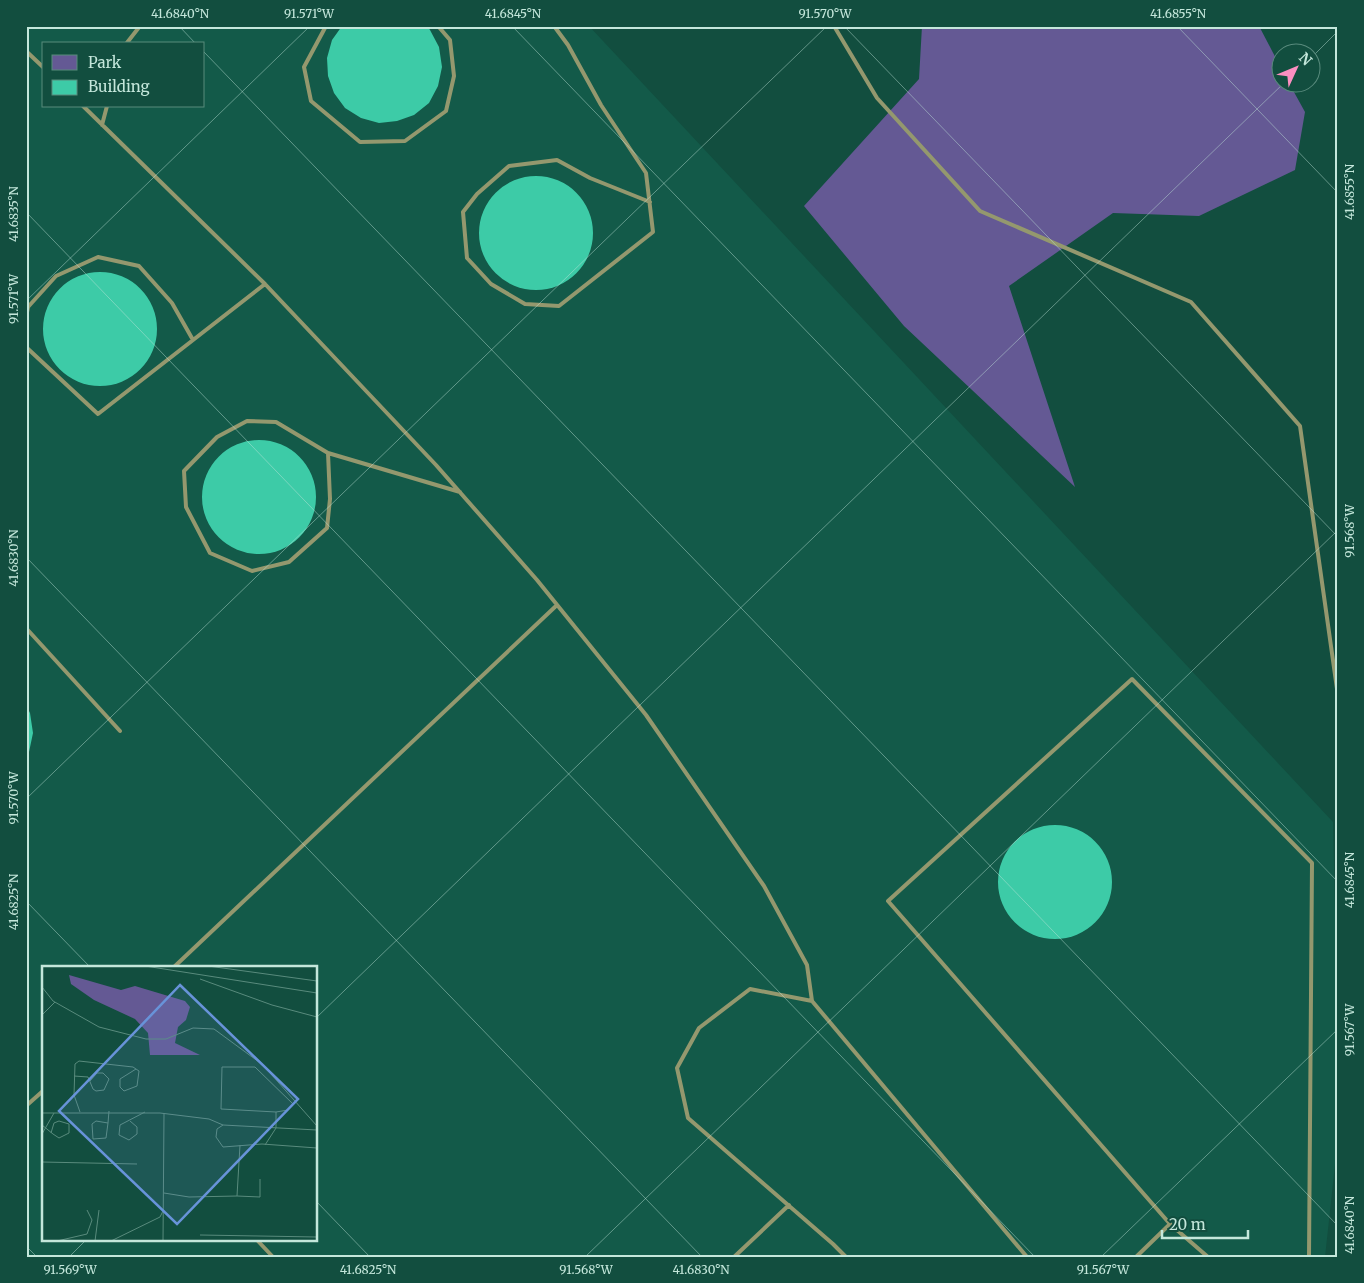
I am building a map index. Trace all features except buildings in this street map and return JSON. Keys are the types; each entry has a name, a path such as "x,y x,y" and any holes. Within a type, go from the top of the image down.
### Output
{"lane":[{"path":"128,42 140,26"},
{"path":"326,26 304,67 311,101 360,142 405,141 446,111 454,76 450,40 438,26"},
{"path":"554,26 568,45 601,104 646,173 650,202 653,232 559,306 524,304 491,284 467,258 463,212 477,194 509,166 557,160 590,178 650,202"},
{"path":"834,26 877,98 980,211 1191,302 1300,426 1338,696"},
{"path":"26,51 42,66"},
{"path":"85,108 265,284 436,465 557,605 646,715 764,886 807,965 812,1001 1027,1257"},
{"path":"102,125 106,108"},
{"path":"26,318 28,307 56,276 98,257 139,266 172,303 193,340"},
{"path":"26,347 98,414 265,284"},
{"path":"328,452 330,499 327,528 289,562 252,571 210,553 186,507 184,471 216,437 247,421 276,422 328,452 460,492"},
{"path":"175,966 557,605"},
{"path":"26,628 120,731"},
{"path":"1208,1257 1170,1224 888,901 1132,679 1312,863 1309,1257"},
{"path":"812,1001 750,989 699,1028 677,1068 688,1118 846,1257"},
{"path":"26,1106 42,1092"},
{"path":"734,1257 789,1206"},
{"path":"1136,1257 1170,1224"},
{"path":"257,1240 272,1257"}],"shaded area":[{"path":"26,26 589,26 1333,822 1338,1137 1325,1257 26,1257"}],"green space":[{"path":"922,26 1259,26 1272,51 1272,92 1294,92 1305,112 1295,170 1199,216 1113,213 1009,286 1075,487 904,326 804,206 919,79"}]}
